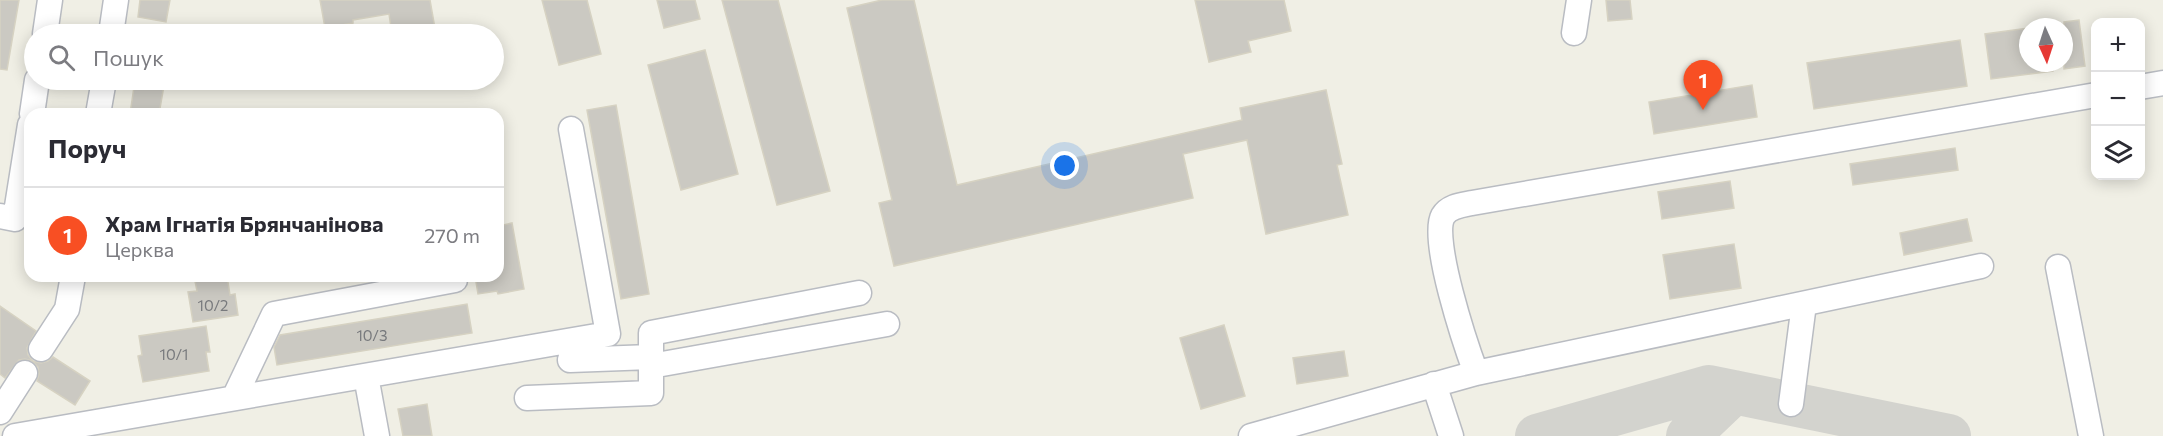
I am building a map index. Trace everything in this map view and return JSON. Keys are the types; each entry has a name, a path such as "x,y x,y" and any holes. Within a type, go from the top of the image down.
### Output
{"lane":[{"path":"46,24 50,0"},
{"path":"112,24 116,0"},
{"path":"1574,33 1579,0"},
{"path":"2145,86 2163,83"},
{"path":"33,108 36,90"},
{"path":"99,108 102,90"},
{"path":"1476,373 1465,344 1442,252 1440,232 1443,217 1452,208 2091,96"},
{"path":"571,129 608,334 626,358"},
{"path":"0,216 15,219 24,163"},
{"path":"1251,436 1476,373 1981,266"},
{"path":"2058,267 2091,436"},
{"path":"41,349 67,309 72,282"},
{"path":"234,398 273,314 444,282"},
{"path":"527,398 651,393 651,333 859,292"},
{"path":"1791,404 1803,304"},
{"path":"570,360 626,358 651,361 888,324"},
{"path":"15,436 608,334"},
{"path":"0,412 25,374"},
{"path":"366,376 377,436"},
{"path":"1434,384 1450,436"}],"building":[{"path":"0,0 19,0 7,70 0,69"},
{"path":"140,0 170,0 166,22 138,17"},
{"path":"320,0 430,0 434,24 390,24 389,14 353,20 353,23 347,24 324,24"},
{"path":"542,0 587,0 601,54 559,65"},
{"path":"657,0 695,0 700,19 664,28"},
{"path":"722,0 778,0 830,191 777,205"},
{"path":"882,0 914,0 957,185 1242,120 1240,108 1326,90 1342,164 1337,165 1348,215 1266,234 1247,140 1183,154 1193,198 894,266 879,203 892,200 847,8"},
{"path":"1195,0 1284,0 1291,31 1248,41 1251,52 1209,62"},
{"path":"1606,0 1630,0 1632,19 1608,21"},
{"path":"2079,20 2085,66 2073,68 2073,21"},
{"path":"2019,29 2019,72 2045,72 1991,79 1985,34"},
{"path":"1960,40 1967,86 1814,109 1807,63"},
{"path":"705,50 738,174 681,190 648,65"},
{"path":"1752,85 1757,117 1654,134 1649,102"},
{"path":"134,90 163,90 160,108 131,108"},
{"path":"616,105 649,294 621,299 587,110"},
{"path":"1955,148 1958,170 1853,185 1850,164"},
{"path":"1730,181 1734,208 1662,219 1658,192"},
{"path":"1967,219 1972,241 1904,255 1900,233"},
{"path":"512,223 524,289 498,294 497,291 478,294 476,282 504,282 504,225"},
{"path":"1734,244 1741,288 1670,299 1663,255"},
{"path":"195,282 228,282 230,295 235,294 238,315 193,322 188,292 197,291"},
{"path":"467,304 472,333 277,365 274,347 280,335"},
{"path":"0,306 36,331 27,348 28,355 33,361 41,363 53,357 90,381 75,405 37,381 38,367 32,361 19,360 5,378 0,374"},
{"path":"1224,325 1245,396 1201,409 1180,338"},
{"path":"206,326 210,352 206,352 209,371 143,382 138,356 142,355 139,336"},
{"path":"1344,351 1348,376 1297,384 1293,358"},
{"path":"427,404 432,436 403,436 398,409"}],"taxiway":[{"path":"1537,436 1709,387 1949,436"},
{"path":"1688,436 1734,392"}],"place":[{"name":"Храм Ігнатія Брянчанінова","path":"1703,110"}]}
